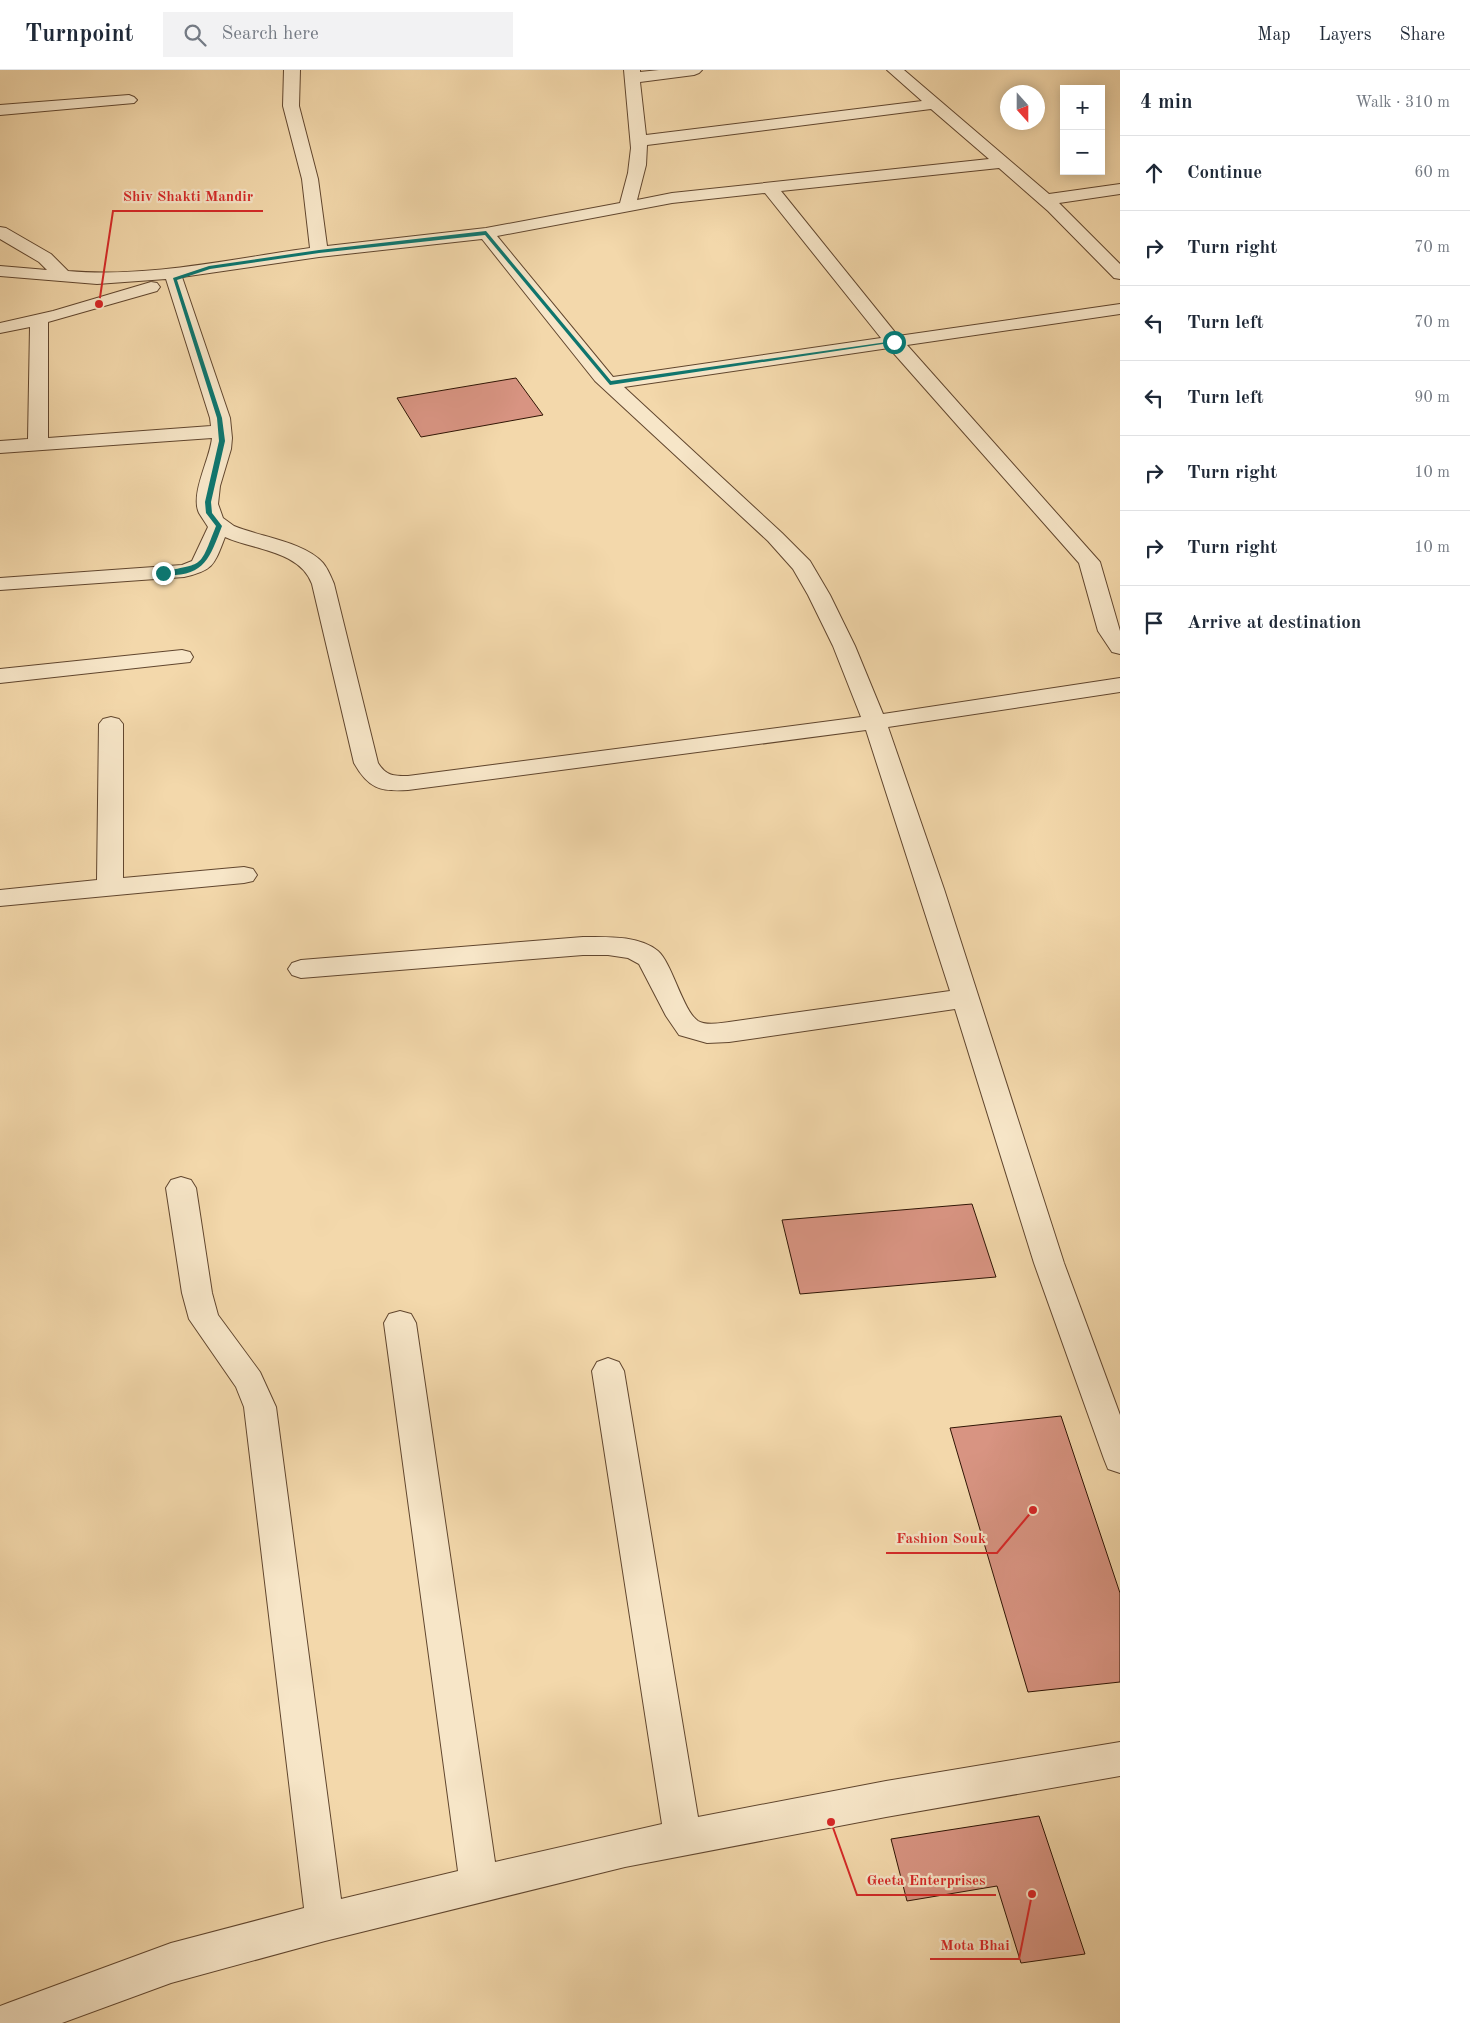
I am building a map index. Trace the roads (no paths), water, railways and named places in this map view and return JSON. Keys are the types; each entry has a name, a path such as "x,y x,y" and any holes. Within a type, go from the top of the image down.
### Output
{"street":[{"path":"292,70 291,106 310,179 319,252"},
{"path":"627,206 636,173 639,141 632,74 694,70"},
{"path":"895,70 1046,200 1120,274"},
{"path":"0,110 129,100"},
{"path":"639,141 933,104"},
{"path":"0,271 64,277 131,278 319,252 486,233 672,198 1002,163"},
{"path":"770,188 894,342 1088,562 1109,631 1120,647"},
{"path":"1046,200 1120,189"},
{"path":"0,232 45,258 64,277"},
{"path":"486,233 610,383 776,537 802,566 819,595 844,646 875,722 1049,1263 1120,1459"},
{"path":"0,328 39,319 209,268"},
{"path":"175,279 220,418 222,441 208,502 209,513 219,526 230,534 275,546 304,558 316,569 323,584 366,763 373,777 387,784 408,783 875,722 1120,685"},
{"path":"610,383 1120,309"},
{"path":"38,444 39,319"},
{"path":"0,447 221,431"},
{"path":"0,584 184,571 200,566 207,556 219,526"},
{"path":"0,676 182,657"},
{"path":"110,888 111,724"},
{"path":"0,898 244,875"},
{"path":"301,969 583,946 608,946 634,950 649,958 680,1016 689,1028 707,1033 729,1032 965,998"},
{"path":"181,1188 196,1293 204,1319 249,1381 260,1407 325,1922"},
{"path":"400,1323 479,1885"},
{"path":"608,1371 683,1838"},
{"path":"8,2023 171,1963 325,1922 624,1849 886,1799 1120,1759"}],"place":[{"name":"Shiv Shakti Mandir","path":"99,304"},
{"name":"Fashion Souk","path":"1033,1510"},
{"name":"Geeta Enterprises","path":"831,1822"},
{"name":"Mota Bhai","path":"1032,1894"}]}
